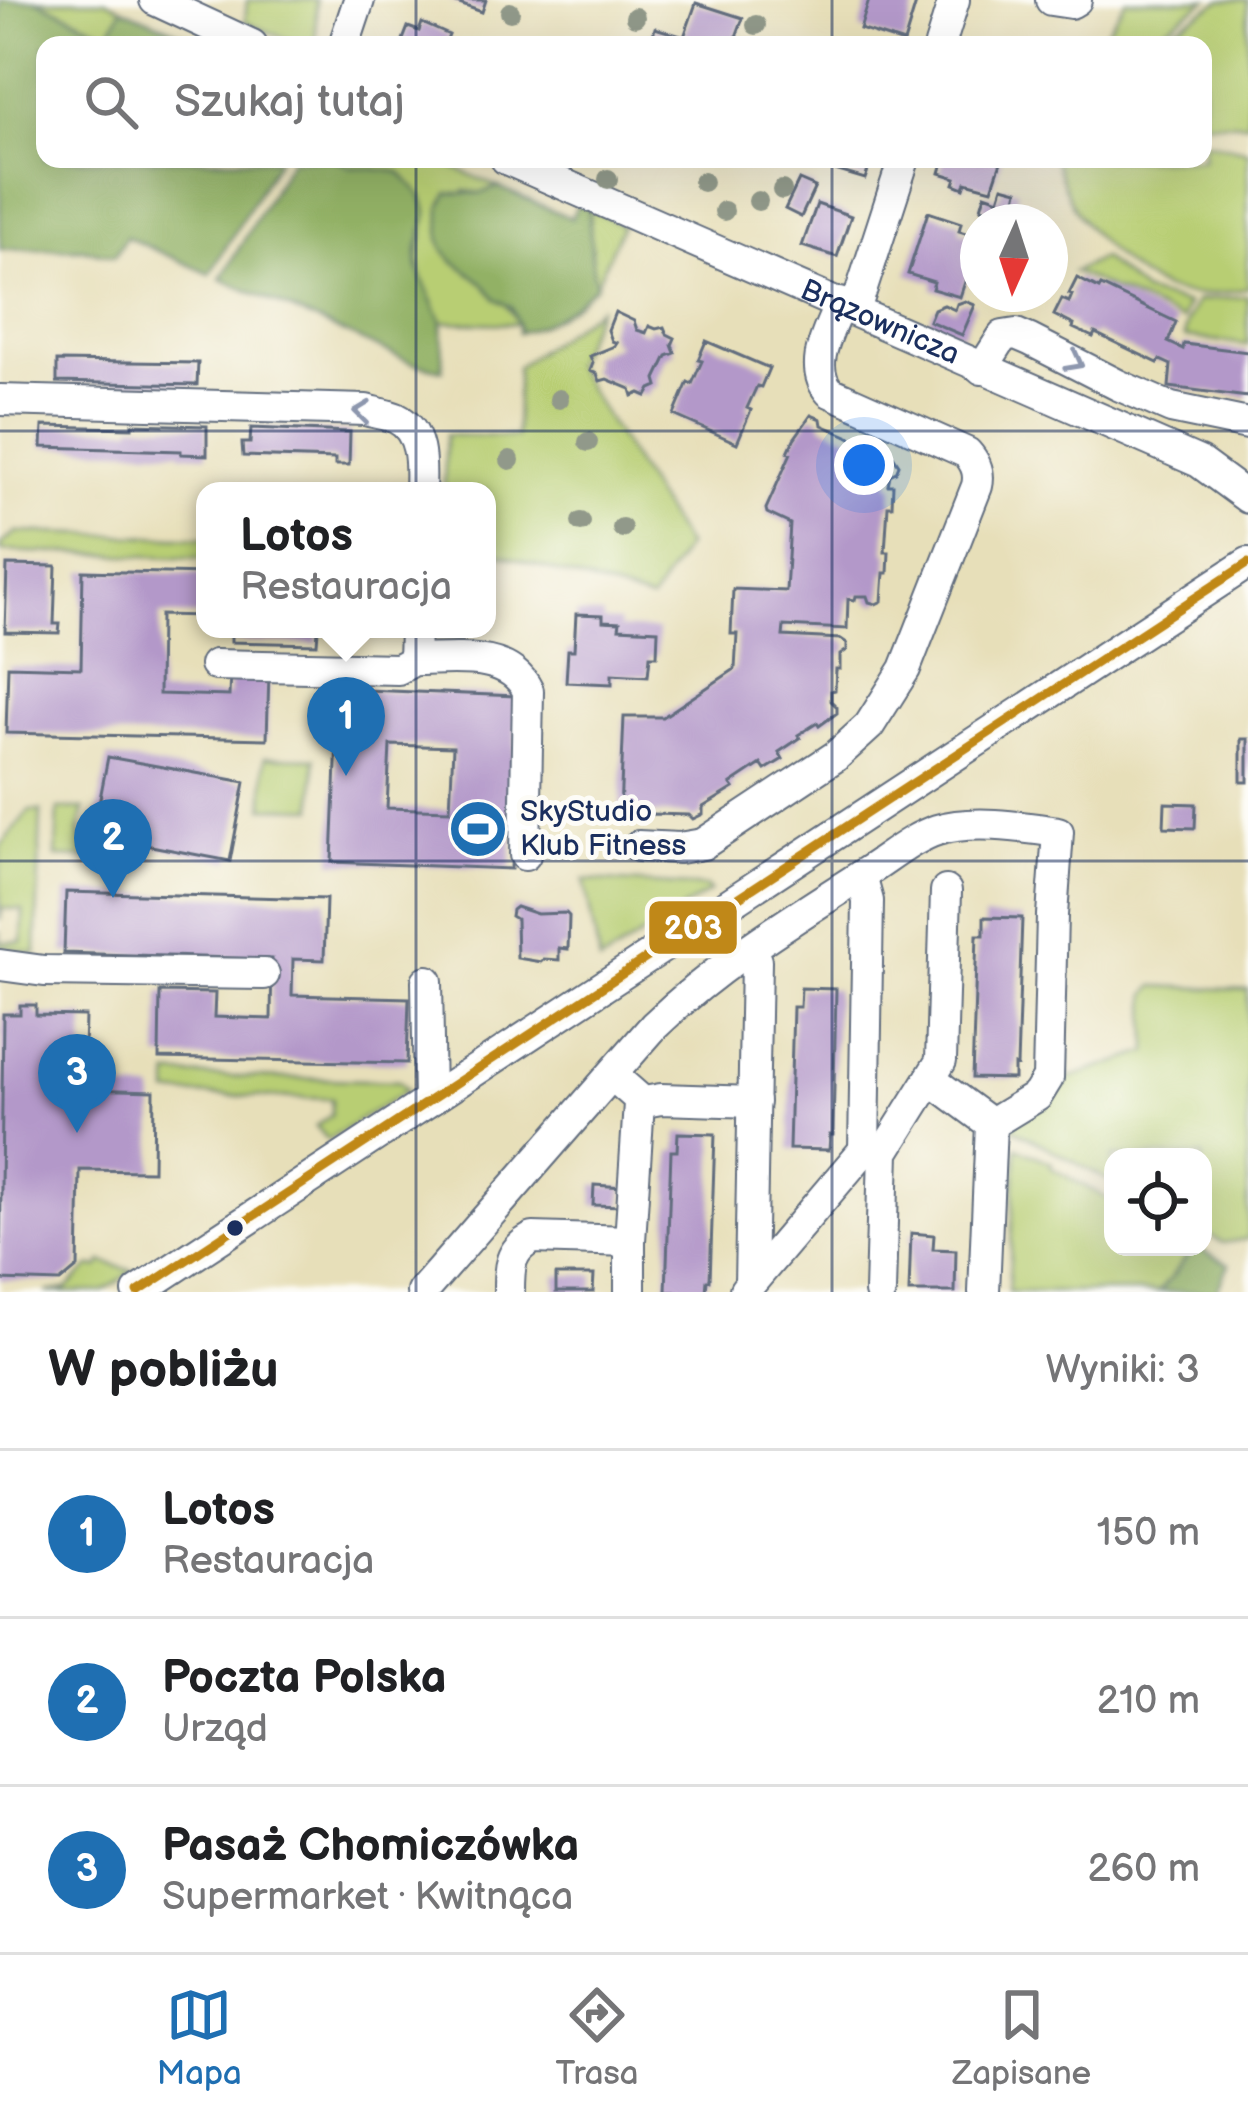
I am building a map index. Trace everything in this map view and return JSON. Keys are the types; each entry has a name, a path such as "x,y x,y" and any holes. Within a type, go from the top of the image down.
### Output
{"street":[{"path":"155,0 233,36"},
{"path":"347,36 359,0"},
{"path":"943,36 954,0"},
{"path":"1051,0 1076,0"},
{"name":"Brązownicza","path":"527,168 1199,462 1248,498"},
{"path":"638,846 703,844 836,757 869,726 905,669 977,486 976,468 967,453 830,392 819,380 818,367 847,307 901,168"},
{"path":"982,368 1003,336 1016,334 1171,408 1248,424"},
{"path":"10,400 366,410 399,418 415,436 420,482"},
{"path":"138,1292 1248,563"},
{"path":"215,664 398,669 415,644 512,669 523,678 528,691 525,855"},
{"path":"422,1292 686,995 809,908 940,829 1018,827 1058,832 1048,1078 1037,1096 991,1124"},
{"path":"782,871 809,908"},
{"path":"861,876 868,901 880,1292"},
{"path":"747,1288 874,1151 941,1061 946,891"},
{"path":"747,1288 756,961 751,948"},
{"path":"0,965 264,974"},
{"path":"427,981 429,1100"},
{"path":"613,1076 639,1103 630,1292"},
{"path":"931,1079 991,1124"},
{"path":"639,1103 661,1099 754,1102"},
{"path":"984,1292 991,1124"},
{"path":"485,1220 519,1247"},
{"path":"509,1292 511,1256 533,1238 630,1241"}],"green space":[{"path":"0,0 37,0 109,34 122,8 188,36 36,36 36,168 273,168 210,274 126,237 115,256 82,249 0,250"},
{"path":"37,0 104,0 122,8 110,34"},
{"path":"247,0 316,0 316,36 278,36 245,22"},
{"path":"1126,0 1207,0 1150,36 1103,36"},
{"path":"1222,0 1248,0 1248,123 1212,122 1212,36 1161,36"},
{"path":"1212,143 1248,151 1248,288 1190,295 1143,278 1090,230 1057,168 1212,168"},
{"path":"286,168 400,172 422,196 428,213 417,252 418,269 442,322 443,370 413,363 221,279"},
{"path":"366,168 455,168 498,187 481,193 465,191 451,259 498,297 518,324 442,322 419,269 424,233 400,172"},
{"path":"498,187 571,218 578,203 588,208 596,285 560,314 518,333 511,307 451,259 440,240 441,205 448,193 481,193"},
{"path":"589,208 622,225 596,285 592,256"},
{"path":"1102,258 1144,293 1187,304 1182,320 1073,272"},
{"path":"1248,296 1248,345 1185,337 1197,301"},
{"path":"598,308 573,364 686,546 651,601 496,553 496,482 444,482 446,435 516,437 517,367"},
{"path":"17,532 196,538 196,558 0,551 0,545"},
{"path":"265,757 315,758 314,808 264,807"},
{"path":"58,809 84,809 79,832 88,858 56,857"},
{"path":"29,811 41,811 36,954 0,946 0,930 1,942 22,942 23,910 2,908 0,921 0,846"},
{"path":"584,880 707,887 710,891 600,963"},
{"path":"1154,986 1248,990 1248,1239 1223,1243 1212,1237 1212,1148 1104,1148 1104,1178 1009,1126 1048,1085 1148,1052 1147,994"},
{"path":"170,1075 399,1081 407,1090 328,1140 316,1126 331,1115 332,1099 169,1094"},
{"path":"1017,1147 1104,1197 1104,1256 1188,1256 1159,1292 1008,1292"},
{"path":"1188,1256 1212,1256 1229,1264 1216,1292 1159,1292"},
{"path":"102,1262 134,1271 102,1292 46,1292 66,1289"}],"building":[{"path":"448,0 486,0 482,12"},
{"path":"869,0 917,0 906,36 882,36 860,29"},
{"path":"696,3 743,18 736,36 684,36"},
{"path":"422,23 449,35 404,36 408,27 419,31"},
{"path":"655,28 681,36 653,36"},
{"path":"836,168 869,168 865,179"},
{"path":"941,168 999,168 992,189 966,182 964,188 954,184 956,178 940,173"},
{"path":"799,180 815,187 801,217 785,209"},
{"path":"1003,186 1018,190 1015,204 982,204 985,194 999,199"},
{"path":"817,204 851,216 837,257 802,246"},
{"path":"928,212 960,223 960,297 932,289 934,282 908,274"},
{"path":"1077,278 1176,322 1168,342 1183,349 1184,344 1248,352 1248,397 1169,387 1171,365 1095,333 1093,337 1054,315 1068,312 1069,294"},
{"path":"957,304 960,312 972,312 962,335 929,321 934,309 944,305 955,310"},
{"path":"615,312 634,321 637,330 646,333 649,326 664,327 675,338 675,353 667,356 656,379 658,386 647,396 633,396 631,389 607,379 600,381 590,371 590,356 617,343 608,330"},
{"path":"706,341 769,368 747,408 751,410 737,443 674,415 702,361 698,360"},
{"path":"57,361 198,363 197,385 57,382"},
{"path":"811,415 821,419 822,425 893,456 899,465 888,485 893,485 892,506 888,506 888,573 884,573 882,601 869,602 867,596 848,599 847,629 784,626 783,636 847,643 831,691 837,713 798,735 779,752 783,759 765,770 761,764 731,784 734,788 693,819 620,812 624,717 663,717 735,669 733,589 786,591 790,524 766,509 794,439"},
{"path":"132,424 207,426 207,455 42,447 43,426 132,428"},
{"path":"251,428 350,432 349,465 335,465 335,459 243,456 242,443 250,443"},
{"path":"7,565 56,566 54,624 60,624 59,633 5,632"},
{"path":"83,571 196,574 196,616 160,615 159,694 229,696 230,672 269,672 267,739 6,733 8,666 81,668"},
{"path":"576,614 603,615 603,621 620,622 619,628 658,630 657,656 650,656 648,676 612,674 612,684 566,682"},
{"path":"231,638 317,638 317,644 231,642"},
{"path":"339,689 517,696 511,869 332,862","holes":["390,745 453,747 450,810 387,808"]},
{"path":"1241,739 1248,739 1248,782 1241,782"},
{"path":"108,757 245,782 230,861 93,835"},
{"path":"1165,803 1196,804 1195,828 1164,827"},
{"path":"66,892 326,899 324,960 293,959 292,995 409,998 407,1063 159,1058 160,992 215,993 214,1017 271,1019 272,959 64,953"},
{"path":"516,907 569,916 568,949 559,948 559,960 517,958 516,919 511,916"},
{"path":"984,917 1022,918 1014,1079 972,1078 977,935 984,935"},
{"path":"801,988 836,989 829,1150 789,1149 793,1007 800,1007"},
{"path":"20,1005 36,1005 36,1015 85,1016 83,1089 154,1091 153,1171 80,1170 78,1267 60,1282 0,1280 3,1014 20,1014"},
{"path":"678,1133 715,1134 706,1292 666,1292 671,1151 677,1151"},
{"path":"594,1185 623,1187 622,1206 593,1205"},
{"path":"911,1233 934,1235 933,1249 956,1250 955,1292 909,1292"},
{"path":"556,1275 594,1275 593,1292 556,1292"}],"transit line":[{"name":"203","path":"138,1292 1248,563"}],"place":[{"name":"Lotos","path":"346,776"},
{"name":"SkyStudio Klub Fitness","path":"478,829"},
{"name":"Poczta Polska","path":"113,898"},
{"name":"Pasaż Chomiczówka","path":"77,1133"}]}
